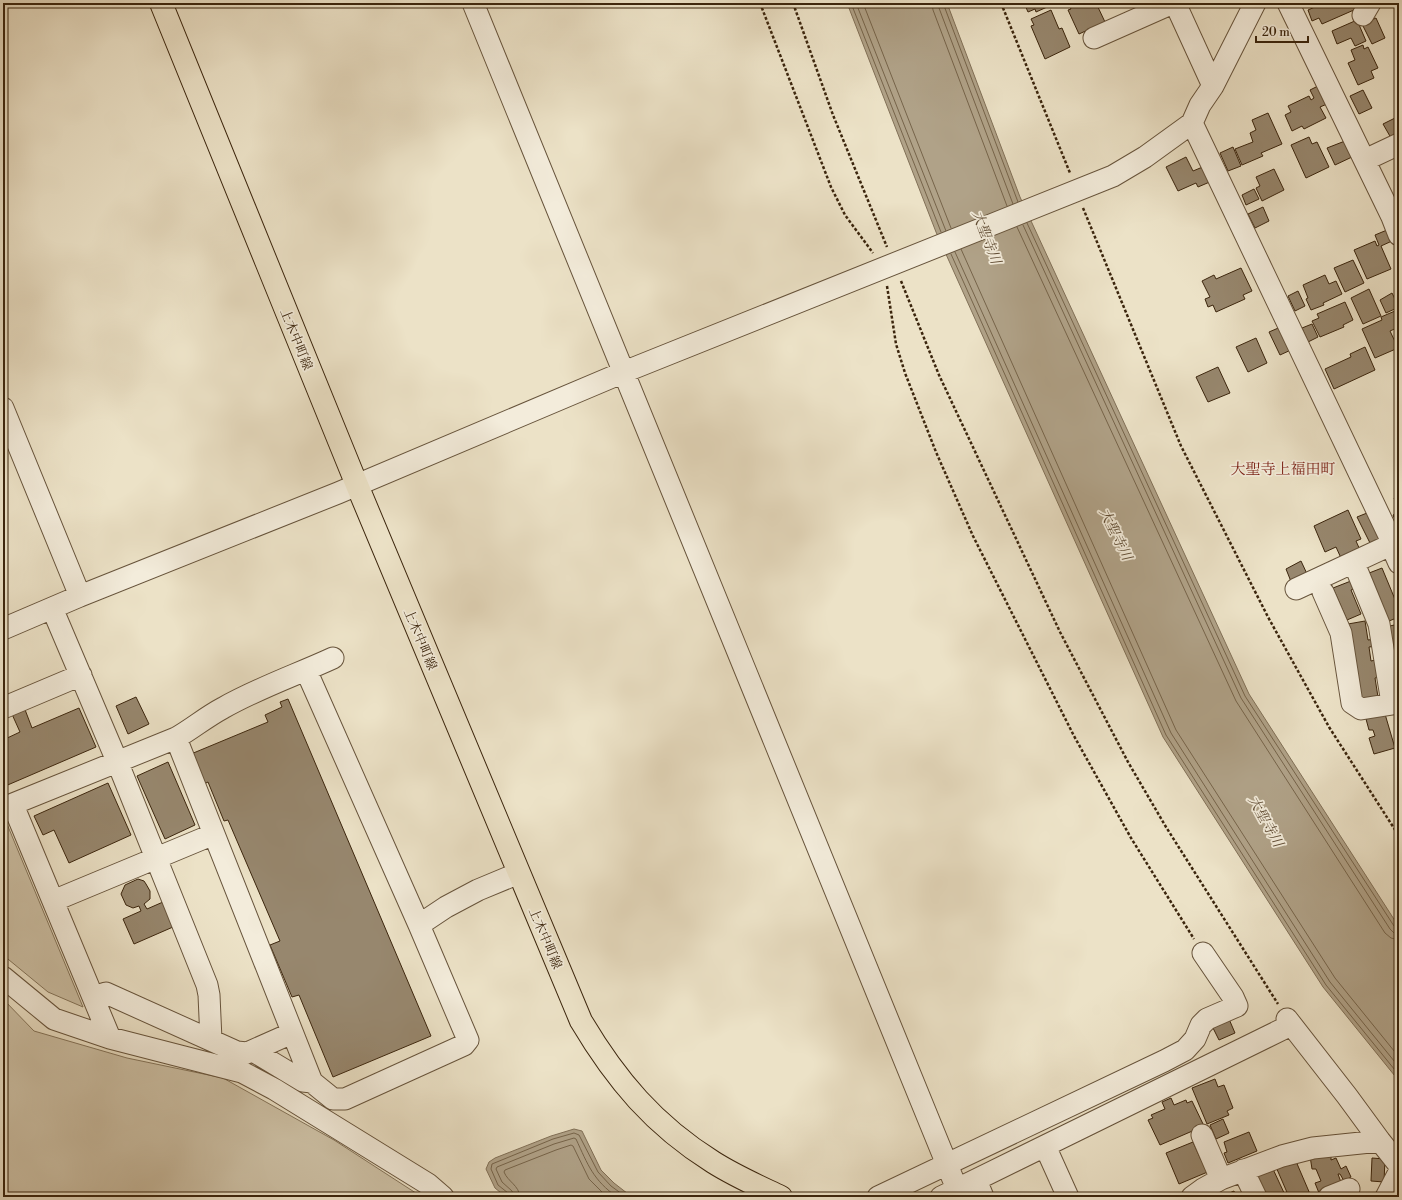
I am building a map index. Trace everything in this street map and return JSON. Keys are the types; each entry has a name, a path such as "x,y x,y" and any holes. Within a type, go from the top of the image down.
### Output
{"main road":[{"name":"上木中町線","path":"161,3 357,485 580,1021 622,1084 656,1119 712,1162 781,1197"}],"street":[{"path":"473,3 947,1164 949,1193 979,1189 1045,1146 1289,1022 1399,1165"},
{"path":"1094,38 1174,3 1213,86"},
{"path":"3,629 80,596 357,485 624,372 1113,176 1145,157 1192,123 1200,105 1213,86 1255,3"},
{"path":"1288,3 1365,160 1399,235"},
{"path":"1192,123 1396,550 1296,589"},
{"path":"1365,160 1399,144"},
{"path":"3,408 80,596"},
{"path":"1323,592 1341,633 1352,703 1361,709 1395,703 1380,624 1358,573"},
{"path":"52,608 118,761 207,985 209,995 211,1040"},
{"path":"110,1038 53,901 8,807 176,738 191,730 221,709 253,693 333,658"},
{"path":"176,738 312,1082 334,1099 344,1099 464,1045 468,1040 419,925 306,670"},
{"path":"3,708 81,675"},
{"path":"53,901 214,834"},
{"path":"419,925 446,907 478,890 519,873"},
{"path":"878,1197 1185,1050 1195,1039 1200,1025 1207,1019 1237,1006 1233,997 1202,953"},
{"path":"3,977 54,1019 110,1038 242,1072 428,1184 443,1197"},
{"path":"93,997 106,993 237,1052 247,1053 253,1051 292,1033"},
{"path":"253,1051 303,1081 312,1082"},
{"path":"1202,1135 1221,1179"},
{"path":"1192,1197 1221,1179 1282,1156 1313,1148 1380,1141"},
{"path":"1045,1146 1068,1197"},
{"path":"1243,1170 1256,1197"},
{"path":"1386,1197 1399,1172"},
{"path":"1328,1197 1349,1189"}],"path":[{"path":"760,3 831,187 845,215 889,267 896,344 905,373 936,452 973,536 1074,736 1131,838 1202,953"},
{"path":"793,3 889,267 1060,632 1117,741 1166,828 1289,1022"},
{"path":"1001,3 1071,193 1181,446 1268,617 1329,727 1399,836"}],"shaded area":[{"path":"7,824 83,1007 48,992 3,955 3,827"},
{"path":"3,999 34,1031 127,1058 223,1078 334,1140 422,1197 3,1197"}],"water":[{"name":"大聖寺川","path":"847,3 947,3 1020,197 1249,694 1399,927 1399,1081 1323,987 1163,737 936,232"},
{"path":"574,1129 582,1131 601,1170 614,1183 632,1197 506,1197 495,1188 486,1169 489,1162 495,1158 551,1136"}],"building":[{"path":"1024,3 1056,3 1036,12 1035,9 1028,12"},
{"path":"1068,3 1096,3 1105,22 1079,34 1068,10 1071,9"},
{"path":"1324,3 1361,3 1363,6 1322,24 1319,18 1312,21 1308,10"},
{"path":"1051,10 1059,29 1062,28 1070,47 1045,59 1031,26 1034,25 1031,19"},
{"path":"1376,18 1385,38 1372,44 1362,24"},
{"path":"1357,20 1366,41 1355,46 1351,38 1337,44 1332,31"},
{"path":"1363,45 1364,49 1368,47 1378,68 1371,71 1374,78 1358,85 1348,63 1355,60 1351,50"},
{"path":"1318,86 1327,104 1320,107 1326,118 1304,129 1302,126 1292,131 1285,115 1291,112 1288,106 1309,96 1311,100 1314,98 1310,90"},
{"path":"1363,90 1372,108 1359,114 1350,96"},
{"path":"1268,113 1282,144 1261,153 1263,156 1242,165 1235,149 1253,142 1250,133 1256,130 1252,120"},
{"path":"1399,116 1399,134 1391,138 1383,124"},
{"path":"1309,137 1312,144 1317,142 1329,167 1306,178 1291,145"},
{"path":"1345,141 1352,157 1335,165 1327,148"},
{"path":"1233,147 1241,166 1228,171 1220,153"},
{"path":"1186,157 1193,171 1205,166 1212,181 1198,187 1196,183 1178,191 1166,167"},
{"path":"1274,169 1284,190 1262,201 1256,188 1260,186 1256,177"},
{"path":"1254,189 1259,199 1246,205 1242,195"},
{"path":"1263,207 1269,221 1255,228 1248,214"},
{"path":"1387,230 1392,241 1381,246 1391,269 1367,279 1354,250 1375,241 1377,246 1379,245 1375,235"},
{"path":"1353,260 1364,283 1345,292 1334,268"},
{"path":"1241,268 1252,291 1243,295 1245,299 1216,312 1213,305 1208,307 1205,299 1210,297 1202,281 1214,275 1216,279"},
{"path":"1325,275 1329,284 1336,281 1342,294 1323,303 1324,305 1311,310 1306,299 1308,298 1303,285"},
{"path":"1369,289 1381,316 1363,324 1351,298"},
{"path":"1298,291 1305,306 1295,311 1288,296"},
{"path":"1392,293 1399,307 1386,313 1380,300"},
{"path":"1345,302 1353,320 1343,325 1344,327 1320,337 1312,321 1319,318 1317,314"},
{"path":"1395,311 1399,320 1399,327 1390,331 1398,348 1375,358 1362,329 1382,320 1381,317"},
{"path":"1312,324 1318,337 1308,342 1302,328"},
{"path":"1283,326 1293,349 1280,355 1269,332"},
{"path":"1256,338 1267,363 1248,372 1236,347"},
{"path":"1365,347 1375,370 1334,389 1325,369 1351,357 1350,354"},
{"path":"1218,367 1230,393 1208,402 1196,377"},
{"path":"1399,496 1399,508 1394,498"},
{"path":"1348,510 1361,539 1356,541 1360,550 1341,558 1336,547 1325,552 1314,526"},
{"path":"1372,511 1385,540 1372,547 1357,517"},
{"path":"1399,512 1399,529 1393,515"},
{"path":"1301,561 1308,576 1292,584 1286,569"},
{"path":"1382,568 1399,609 1399,617 1384,623 1364,575"},
{"path":"1356,579 1360,587 1351,590 1361,614 1347,620 1333,588"},
{"path":"1365,621 1368,640 1376,639 1377,646 1369,647 1371,661 1380,659 1383,676 1375,678 1378,697 1360,699 1348,624"},
{"path":"1399,624 1399,691 1385,627"},
{"path":"136,697 149,724 128,734 116,706"},
{"path":"288,699 431,1036 333,1077 299,995 292,997 270,945 280,941 228,820 224,821 208,782 204,784 191,754 268,722 265,715 282,707 280,702"},
{"path":"24,707 32,728 79,708 96,747 3,787 3,740 20,732 11,712"},
{"path":"1385,714 1395,748 1374,754 1369,738 1375,736 1373,730 1369,730 1366,719"},
{"path":"168,762 195,825 165,839 137,776"},
{"path":"108,783 131,835 69,863 54,830 43,835 34,816"},
{"path":"138,879 144,881 150,891 150,899 144,904 147,909 163,902 173,927 134,944 123,919 141,911 139,906 133,908 126,905 121,894 125,885"},
{"path":"1229,1019 1235,1033 1219,1040 1212,1026"},
{"path":"1215,1079 1218,1087 1224,1085 1233,1108 1227,1111 1229,1115 1207,1124 1192,1088"},
{"path":"1171,1098 1174,1105 1186,1100 1187,1103 1192,1101 1204,1126 1160,1145 1148,1120 1153,1118 1151,1115 1165,1109 1162,1102"},
{"path":"1223,1119 1229,1133 1216,1139 1210,1125"},
{"path":"1249,1132 1257,1151 1228,1163 1224,1153 1227,1152 1224,1142"},
{"path":"1193,1142 1201,1160 1204,1158 1210,1171 1179,1184 1166,1153"},
{"path":"1331,1152 1331,1160 1336,1158 1341,1169 1346,1166 1351,1177 1344,1181 1340,1174 1338,1174 1342,1185 1319,1193 1315,1183 1321,1181 1316,1169 1312,1169 1310,1156"},
{"path":"1372,1158 1385,1159 1384,1182 1371,1181"},
{"path":"1295,1159 1310,1194 1304,1197 1289,1197 1276,1167"},
{"path":"1272,1167 1286,1197 1265,1197 1255,1175"},
{"path":"1234,1191 1236,1197 1220,1197"}],"district":[{"name":"大聖寺上福田町","path":"1283,469"}]}
